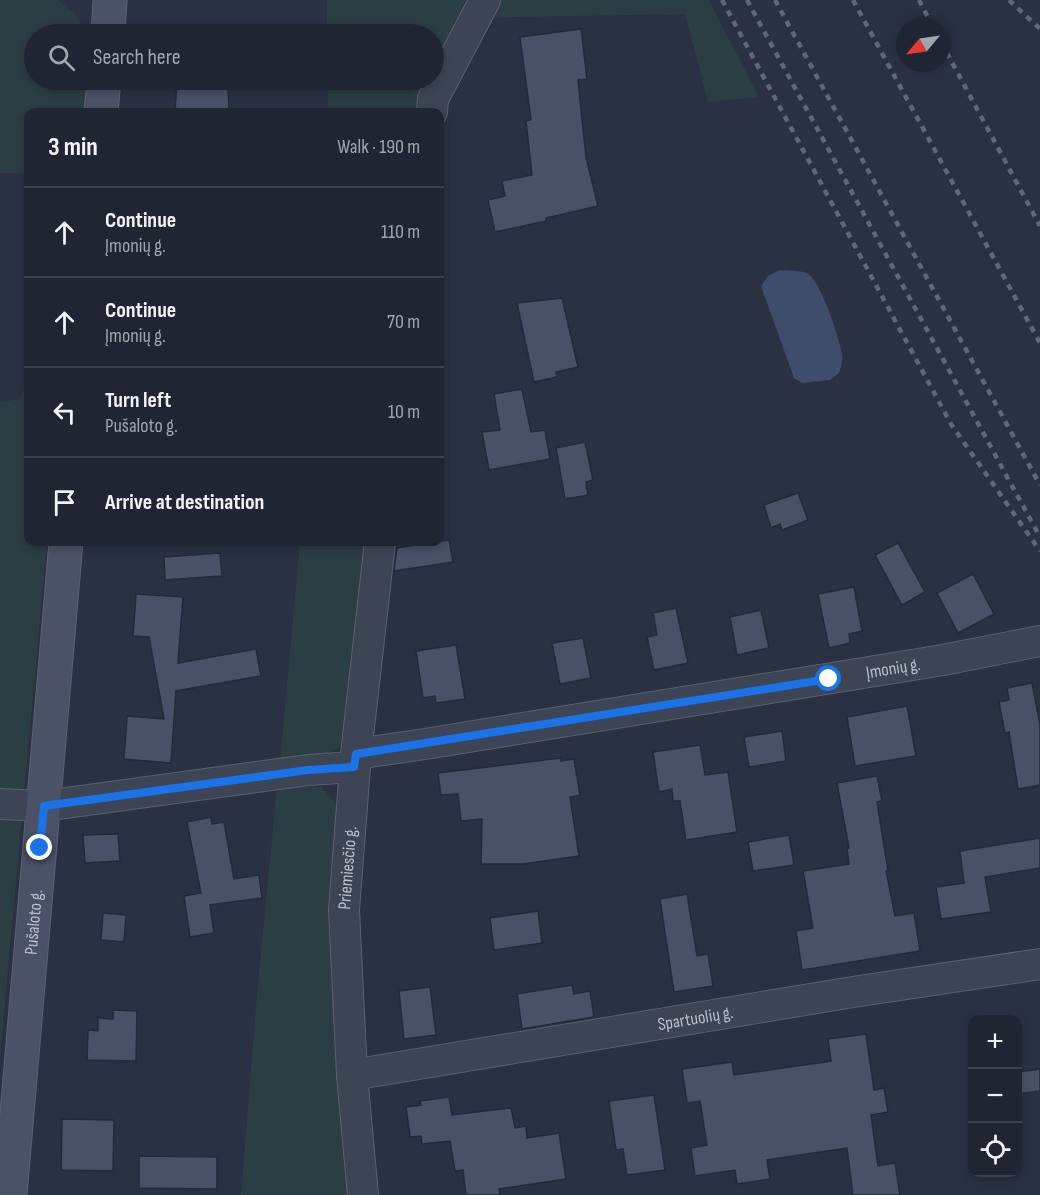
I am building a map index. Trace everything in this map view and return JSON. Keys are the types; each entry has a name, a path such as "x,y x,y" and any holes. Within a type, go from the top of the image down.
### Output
{"main road":[{"path":"109,24 110,0"},
{"path":"101,108 103,90"},
{"name":"Pušaloto g.","path":"10,1195 66,546"}],"street":[{"path":"444,78 485,0"},
{"path":"432,108 433,99 438,90"},
{"name":"Priemiesčio g.","path":"363,1195 352,1075 344,910 355,761 380,546"},
{"name":"Įmonių g.","path":"0,804 44,806 308,770 425,744 943,660 1040,641"},
{"name":"Spartuolių g.","path":"352,1075 853,992 1040,964"}],"shaded area":[{"path":"0,0 57,0 75,14 81,24 24,24 24,90 89,90 87,108 24,108 24,173 0,173"},
{"path":"327,0 709,0 759,97 708,102 685,14 463,18 444,57 444,24 327,24"},
{"path":"328,90 428,90 420,108 328,108"},
{"path":"24,388 24,546 47,546 0,1058 0,402 20,399"},
{"path":"300,546 365,546 344,745 324,756 280,761"},
{"path":"302,784 321,787 337,805 354,1195 241,1195 277,786"}],"water":[{"path":"780,270 808,274 824,299 838,337 842,357 839,373 830,380 802,383 794,378 761,286 768,276"}],"building":[{"path":"581,29 587,79 578,80 586,157 598,206 546,218 546,221 495,232 488,200 505,196 502,181 532,175 526,121 531,120 520,37"},
{"path":"176,90 228,90 229,108 175,108"},
{"path":"562,298 578,367 556,372 557,377 534,382 517,303"},
{"path":"522,389 531,432 545,430 550,459 489,470 482,432 500,430 494,394"},
{"path":"585,442 593,480 586,482 588,495 565,499 556,448"},
{"path":"798,493 808,520 782,530 780,524 771,528 764,505"},
{"path":"449,540 453,562 394,571 397,548 444,546 444,541"},
{"path":"898,543 925,592 902,605 875,555"},
{"path":"220,553 222,576 165,580 164,557"},
{"path":"973,574 994,614 958,633 937,593"},
{"path":"854,587 862,631 849,634 850,643 829,648 818,594"},
{"path":"136,594 183,597 178,663 256,649 261,676 176,691 171,763 124,759 127,716 164,719 149,637 133,636"},
{"path":"676,608 688,663 654,670 647,637 657,635 653,613"},
{"path":"761,610 769,648 737,655 730,617"},
{"path":"583,638 591,678 560,684 552,643"},
{"path":"456,645 465,699 436,703 435,696 423,698 416,651"},
{"path":"1032,683 1040,725 1040,785 1018,789 1009,732 1005,733 999,702 1009,700 1007,688"},
{"path":"907,706 916,756 855,766 847,717"},
{"path":"782,731 786,761 749,767 744,737"},
{"path":"700,745 705,775 728,772 737,832 686,840 680,801 673,801 672,789 659,792 653,752"},
{"path":"561,758 561,761 574,759 580,795 570,797 579,856 523,864 481,864 482,819 461,821 458,794 441,795 438,773"},
{"path":"877,776 882,801 877,802 888,871 886,871 895,916 914,913 920,951 802,970 796,931 813,928 803,871 849,864 847,848 849,848 837,783"},
{"path":"211,817 212,824 224,822 234,879 259,875 262,898 210,905 214,933 190,937 184,896 201,893 187,822"},
{"path":"118,834 120,861 85,863 83,835"},
{"path":"789,835 794,865 753,871 748,842"},
{"path":"1040,838 1040,868 985,877 991,912 941,919 936,887 964,883 960,851"},
{"path":"687,894 697,956 708,954 713,986 674,992 660,899"},
{"path":"538,911 542,943 494,950 490,918"},
{"path":"103,913 126,915 124,942 101,940"},
{"path":"572,985 574,994 590,991 594,1017 522,1029 517,994"},
{"path":"430,987 436,1035 404,1039 399,991"},
{"path":"113,1010 137,1011 136,1061 87,1060 88,1030 98,1031 98,1018 113,1019"},
{"path":"866,1034 874,1090 884,1088 888,1112 871,1115 878,1166 895,1163 900,1195 853,1195 847,1148 767,1160 770,1179 737,1184 735,1170 695,1176 691,1148 707,1145 700,1101 687,1103 682,1069 732,1062 734,1075 831,1061 828,1039"},
{"path":"1040,1069 1040,1091 1022,1093 1022,1071"},
{"path":"654,1095 665,1170 627,1175 623,1149 616,1150 609,1101"},
{"path":"449,1097 452,1115 511,1108 515,1128 526,1126 527,1138 559,1133 566,1179 499,1189 500,1195 466,1195 463,1170 455,1171 450,1141 422,1144 421,1136 410,1137 406,1107 421,1105 420,1101"},
{"path":"62,1119 114,1120 113,1171 61,1170"},
{"path":"139,1156 217,1157 217,1189 139,1188"}],"railway":[{"path":"722,0 951,424 1040,551"},
{"path":"747,0 1040,537"},
{"path":"775,0 1040,485"},
{"path":"853,0 1040,343"},
{"path":"919,0 928,18"},
{"path":"1009,0 1040,29"},
{"path":"950,59 1040,226"}],"route":[{"path":"40,848 44,806 308,770 354,767 356,754 829,679"}]}
